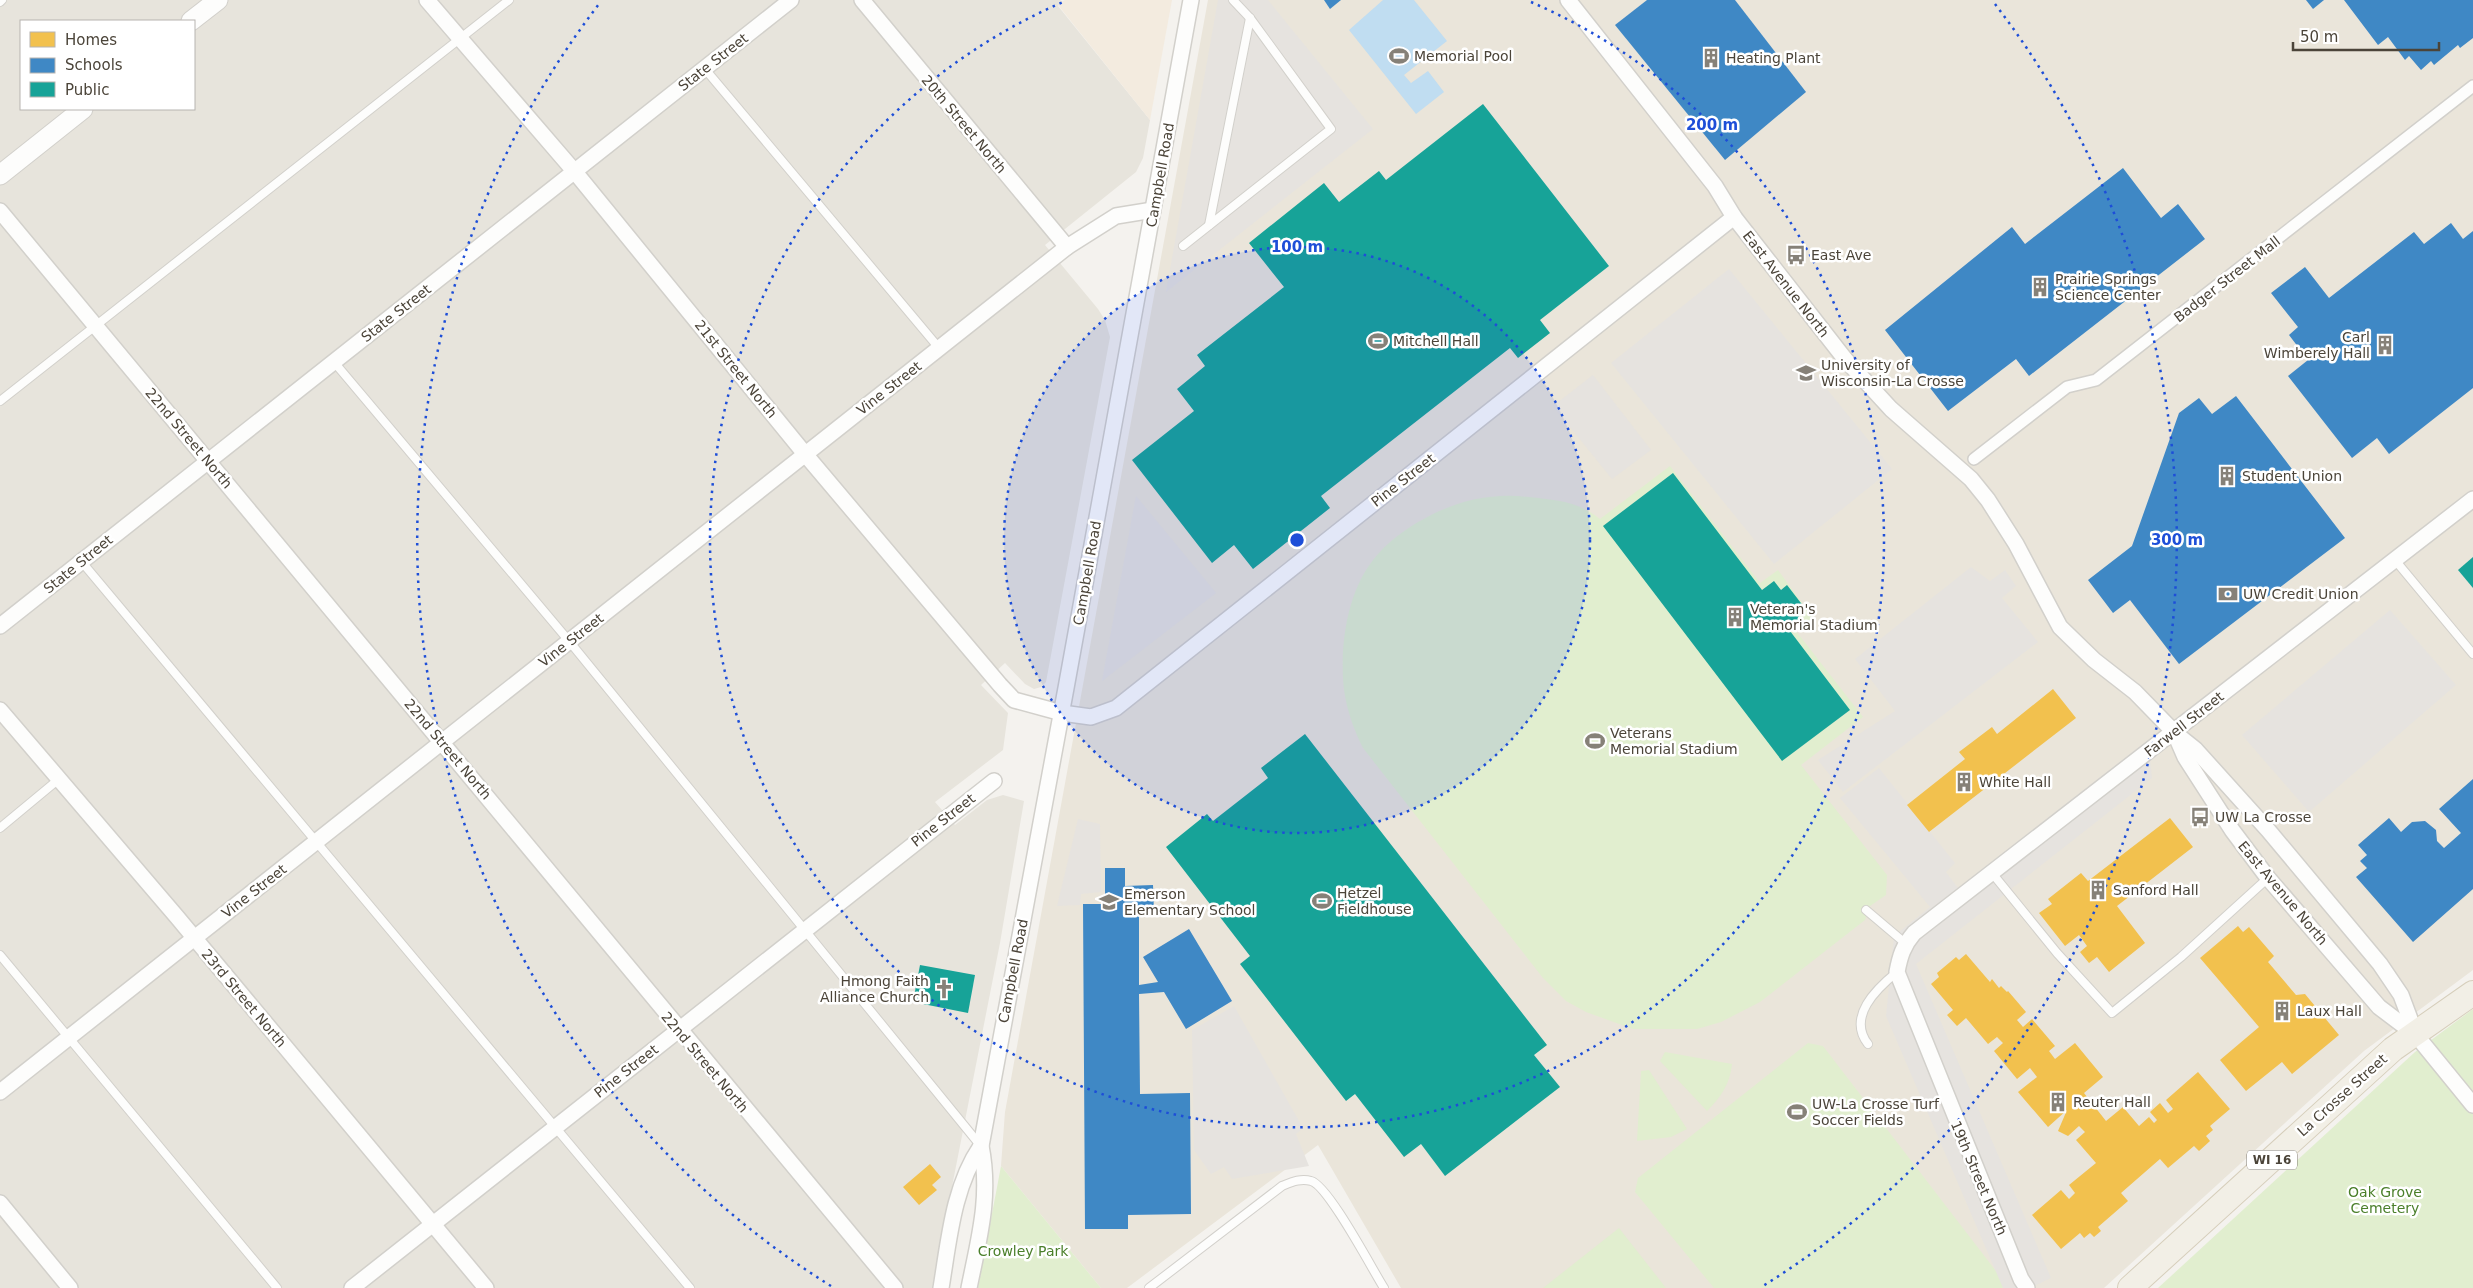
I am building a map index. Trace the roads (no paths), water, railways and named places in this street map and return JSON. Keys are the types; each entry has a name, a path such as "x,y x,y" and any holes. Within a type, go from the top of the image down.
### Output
{"main road":[{"name":"La Crosse Street","path":"2130,1288 2393,1049 2473,993"}],"street":[{"path":"192,20 218,0"},
{"name":"21st Street North","path":"427,0 575,172 806,454 1014,700 1062,714"},
{"name":"State Street","path":"0,626 791,0"},
{"name":"20th Street North","path":"862,0 1067,247"},
{"name":"Campbell Road","path":"969,1288 985,1211 986,1185 981,1146 1062,714 1190,0"},
{"name":"East Avenue North","path":"1568,0 1715,186 1734,218 1858,373 1890,409 1971,479 1988,500 2016,544 2060,627 2094,660 2148,704 2175,733 2195,749 2268,830 2380,964 2401,995 2416,1034"},
{"name":"Badger Street Mall","path":"1974,459 2067,387 2096,380 2473,86"},
{"path":"0,175 81,110"},
{"name":"Vine Street","path":"0,1092 1067,247 1116,216 1153,210"},
{"name":"22nd Street North","path":"0,211 895,1288"},
{"name":"Pine Street","path":"1062,714 1091,717 1116,708 1734,218"},
{"name":"Farwell Street","path":"1903,948 1914,933 2175,733 2473,500"},
{"name":"23rd Street North","path":"0,710 194,938 486,1288"},
{"name":"East Avenue North","path":"2175,733 2185,757 2232,830 2268,878 2379,1007 2416,1034 2473,1104"},
{"name":"Pine Street","path":"352,1288 994,781"},
{"path":"1897,972 1903,948"},
{"name":"19th Street North","path":"1897,972 1960,1132 2021,1279 2027,1288"},
{"name":"Campbell Road","path":"941,1288 952,1222 962,1184 970,1162 981,1146"},
{"path":"0,1203 70,1288"}],"lane":[{"path":"0,401 510,0"},
{"path":"1183,246 1331,129 1250,18 1233,0"},
{"path":"1209,225 1250,18"},
{"path":"705,69 939,348"},
{"path":"334,362 569,642 981,1146"},
{"path":"2396,560 2473,654"},
{"path":"81,561 554,1128 690,1288"},
{"path":"0,828 59,779"},
{"path":"1992,873 2057,953 2112,1013 2181,957 2268,878"},
{"path":"1866,910 1903,948"},
{"path":"0,955 277,1288"},
{"path":"1868,1044 1861,1035 1859,1024 1864,1008 1885,982 1897,972"},
{"path":"1148,1288 1282,1186 1301,1180 1314,1181 1327,1194 1384,1288"}],"water":[{"name":"Memorial Pool","path":"1383,0 1414,0 1447,41 1404,75 1411,83 1428,71 1444,92 1416,114 1349,30"}],"place":[{"name":"Memorial Pool","path":"1399,56"},
{"name":"Heating Plant","path":"1711,58"},
{"name":"East Ave","path":"1796,255"},
{"name":"Prairie Springs Science Center","path":"2040,287"},
{"name":"Mitchell Hall","path":"1378,341"},
{"name":"Carl Wimberely Hall","path":"2385,345"},
{"name":"University of Wisconsin-La Crosse","path":"1806,373"},
{"name":"Student Union","path":"2227,476"},
{"name":"UW Credit Union","path":"2228,594"},
{"name":"Veteran's Memorial Stadium","path":"1735,617"},
{"name":"Veterans Memorial Stadium","path":"1595,741"},
{"name":"White Hall","path":"1964,782"},
{"name":"UW La Crosse","path":"2200,817"},
{"name":"Sanford Hall","path":"2098,890"},
{"name":"Hetzel Fieldhouse","path":"1322,901"},
{"name":"Emerson Elementary School","path":"1109,902"},
{"name":"Hmong Faith Alliance Church","path":"944,989"},
{"name":"Laux Hall","path":"2282,1011"},
{"name":"Reuter Hall","path":"2058,1102"},
{"name":"UW-La Crosse Turf Soccer Fields","path":"1797,1112"}],"park label":[{"name":"Oak Grove Cemetery","path":"2385,1200"},
{"name":"Crowley Park","path":"1023,1251"}]}
